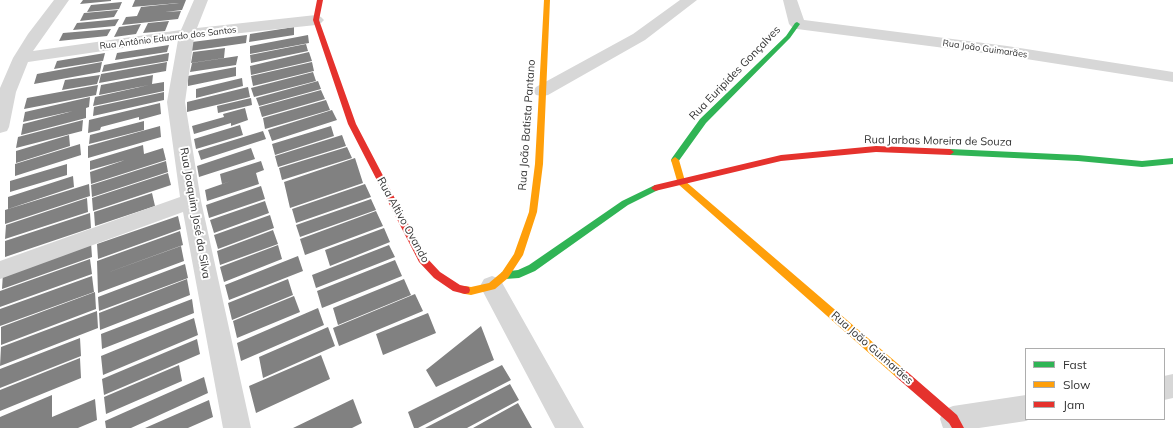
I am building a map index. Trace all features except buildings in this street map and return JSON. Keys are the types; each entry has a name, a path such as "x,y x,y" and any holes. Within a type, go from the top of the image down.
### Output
{"street":[{"path":"0,127 7,92 21,58 34,37 62,0"},
{"name":"Rua Joaquim José da Silva","path":"201,0 187,34 176,102 191,201 237,428"},
{"path":"316,20 320,0"},
{"name":"Rua João Batista Pantano","path":"498,280 518,255 533,212 539,164 546,0"},
{"path":"790,0 797,24"},
{"path":"542,91 639,37 684,2"},
{"name":"Rua Antônio Eduardo dos Santos","path":"21,58 187,34 316,20"},
{"name":"Rua Altivo Ovando","path":"316,20 352,124 422,259 437,275 457,288 471,291 532,268 613,211 645,192 654,188 681,182"},
{"name":"Rua João Guimarães","path":"797,24 1007,52 1173,77"},
{"name":"Rua Euripides Gonçalves","path":"681,182 677,172 675,159 688,140 703,121 788,37 797,24"},
{"name":"Rua Jarbas Moreira de Souza","path":"681,182 781,158 876,149 1078,158 1142,164 1173,160"},
{"name":"Rua João Guimarães","path":"681,182 956,424"},
{"path":"0,270 191,201"},
{"path":"498,280 570,428"},
{"path":"956,424 1025,408"}],"traffic: fast":[{"path":"675,160 703,121 788,37 797,24"},
{"path":"950,152 1078,158 1142,164 1173,161"},
{"path":"505,275 519,274 532,268 625,203 655,188"}],"traffic: slow":[{"path":"465,290 471,291 492,286 505,275 518,255 533,212 539,164 547,0"},
{"path":"675,160 681,182 900,373"}],"traffic: jam":[{"path":"320,0 316,20 352,124 422,259 437,275 457,288 465,290"},
{"path":"655,188 781,158 876,149 950,152"},
{"path":"900,373 953,419 958,428"}]}
